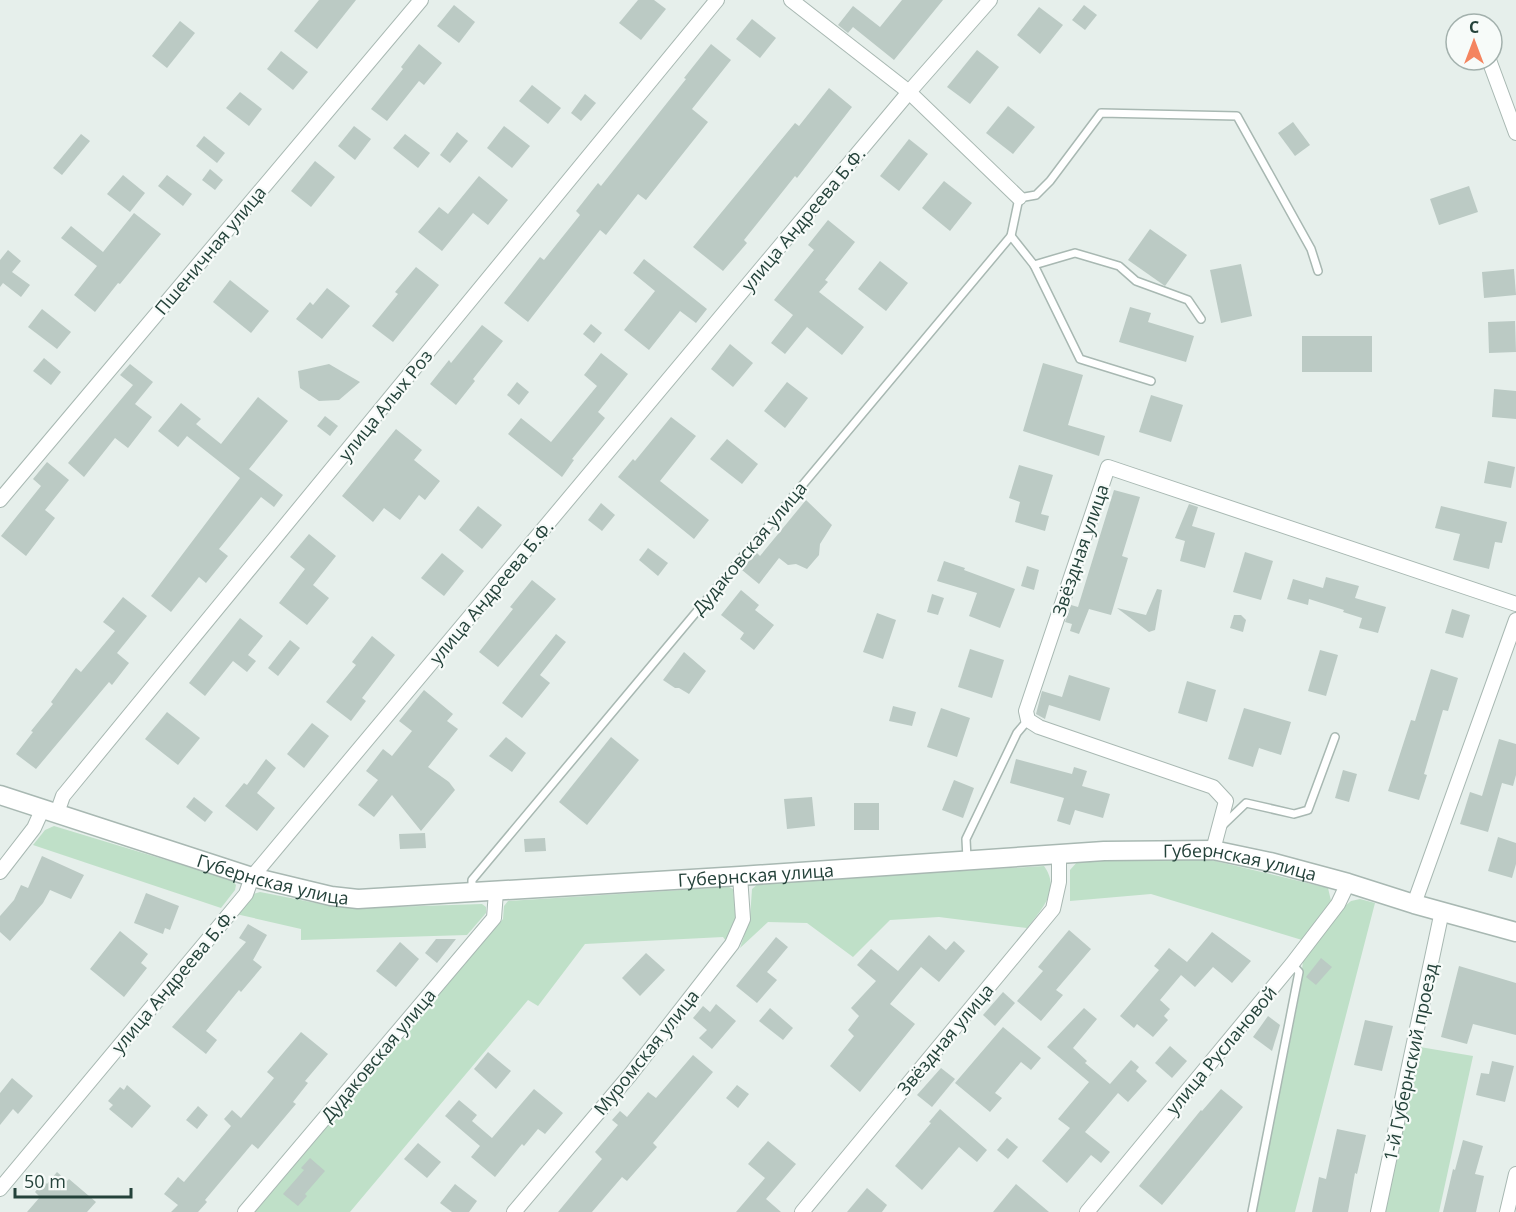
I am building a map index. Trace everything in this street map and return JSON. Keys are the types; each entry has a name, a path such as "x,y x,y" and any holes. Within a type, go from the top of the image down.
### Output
{"street":[{"name":"Пшеничная улица","path":"0,500 421,0"},
{"name":"улица Алых Роз","path":"0,872 717,0"},
{"path":"791,0 909,92 1019,198"},
{"name":"улица Андреева Б.Ф.","path":"0,1189 246,894 252,877 909,92 990,0"},
{"path":"1493,72 1516,133"},
{"name":"Звёздная улица","path":"1028,720 1026,711 1108,467 1516,604"},
{"path":"1414,904 1516,620"},
{"path":"1028,720 1039,727 1213,787 1226,801 1213,850"},
{"name":"Губернская улица","path":"0,795 252,877 331,896 358,898 496,892 1104,851 1213,850 1270,862 1348,883 1516,932"},
{"name":"Звёздная улица","path":"802,1212 1053,909 1059,882 1059,854"},
{"name":"Муромская улица","path":"514,1212 630,1075 732,944 743,919 740,876"},
{"name":"улица Руслановой","path":"1087,1212 1292,964 1338,904 1348,883"},
{"name":"Дудаковская улица","path":"244,1212 494,918 496,892"},
{"name":"1-й Губернский проезд","path":"1378,1212 1442,911"},
{"path":"1507,1212 1516,1173"}],"lane":[{"path":"1019,198 1036,195 1050,181 1101,113 1237,116 1311,249 1318,271"},
{"name":"Дудаковская улица","path":"472,893 472,880 1011,236 1019,198"},
{"path":"1011,236 1034,265 1080,359 1151,381"},
{"path":"1034,265 1075,253 1119,266 1136,281 1188,300 1201,319"},
{"path":"967,861 966,838 1017,733 1028,720"},
{"path":"1218,830 1246,803 1294,814 1308,810 1335,737"},
{"path":"1252,1212 1299,972 1292,964"}],"green space":[{"path":"54,826 232,880 236,885 235,890 221,908 33,845 45,830"},
{"path":"1167,858 1211,860 1328,888 1332,905 1302,940 1151,894 1070,901 1070,870 1078,861"},
{"path":"1044,866 1051,883 1048,899 1027,928 939,917 890,920 853,957 807,923 768,922 740,948 750,918 752,889 759,883"},
{"path":"729,887 733,889 736,918 726,941 723,937 585,944 538,1006 528,1000 350,1212 255,1212 503,919 504,906 508,901"},
{"path":"260,892 331,906 360,908 482,904 486,907 486,913 467,935 301,940 301,929 236,914 253,894"},
{"path":"1360,899 1375,903 1295,1212 1256,1212 1298,1002 1303,961 1311,946 1345,906 1351,901"},
{"path":"1420,1047 1473,1056 1439,1212 1384,1212"}],"building":[{"path":"319,0 356,0 317,49 294,31"},
{"path":"638,0 654,0 666,9 641,40 619,23"},
{"path":"902,0 943,0 894,60 853,27 848,33 838,25 853,6 880,27"},
{"path":"454,5 475,22 459,43 437,26"},
{"path":"1084,5 1097,15 1085,30 1072,20"},
{"path":"1039,7 1063,25 1040,54 1017,35"},
{"path":"752,19 776,38 760,58 736,39"},
{"path":"180,21 195,33 167,68 152,56"},
{"path":"419,44 442,63 424,85 419,81 387,121 371,109 403,69 401,67"},
{"path":"711,44 731,60 692,109 708,122 646,200 638,194 606,235 600,230 528,322 504,303 540,257 544,260 580,215 576,211 598,183 601,186"},
{"path":"977,50 999,67 970,104 947,87"},
{"path":"281,51 308,72 293,90 267,69"},
{"path":"532,85 561,108 548,124 519,101"},
{"path":"829,88 852,107 797,178 795,176 744,240 747,243 723,271 693,247 795,123 799,126"},
{"path":"240,92 262,109 249,126 226,108"},
{"path":"585,94 596,103 581,121 571,113"},
{"path":"1008,106 1035,127 1013,154 986,133"},
{"path":"1293,122 1310,145 1295,156 1278,133"},
{"path":"354,126 371,139 355,160 338,146"},
{"path":"504,126 530,146 512,168 487,148"},
{"path":"457,132 468,141 450,163 440,155"},
{"path":"81,134 90,141 62,175 53,168"},
{"path":"405,134 430,153 418,168 393,148"},
{"path":"204,136 225,153 217,163 196,146"},
{"path":"909,139 928,154 899,191 880,176"},
{"path":"315,161 335,177 311,207 291,191"},
{"path":"210,169 223,180 215,190 202,180"},
{"path":"123,175 145,193 130,212 107,194"},
{"path":"167,175 192,194 183,206 158,186"},
{"path":"479,176 508,200 488,225 473,213 442,251 418,232 439,207 448,214"},
{"path":"944,181 972,203 950,231 922,208"},
{"path":"1469,186 1478,212 1439,225 1430,199"},
{"path":"134,213 161,234 95,312 74,295 97,266 61,238 71,226 103,252"},
{"path":"828,220 855,242 825,280 828,282 819,292 864,327 842,355 807,327 785,354 771,343 793,315 774,300 814,250 808,245"},
{"path":"1150,229 1187,255 1165,286 1128,260"},
{"path":"8,250 21,261 12,272 30,285 21,297 3,283 0,287 0,260"},
{"path":"644,259 707,309 696,323 680,311 649,350 624,330 655,291 633,273"},
{"path":"880,261 908,283 886,311 858,289"},
{"path":"1241,264 1252,316 1221,323 1210,270"},
{"path":"416,267 439,285 393,342 372,326 398,294 395,292"},
{"path":"1514,269 1516,295 1484,298 1482,272"},
{"path":"230,280 269,311 251,333 213,302"},
{"path":"327,288 350,306 322,339 296,319 310,302 313,305"},
{"path":"1130,307 1151,313 1148,322 1194,336 1186,362 1119,342"},
{"path":"42,309 71,332 57,349 28,327"},
{"path":"1515,321 1516,352 1489,353 1488,322"},
{"path":"591,324 602,333 594,343 583,334"},
{"path":"482,325 503,341 456,405 430,384 449,360 451,363"},
{"path":"1302,336 1372,336 1372,372 1302,372"},
{"path":"730,344 753,363 733,387 711,369"},
{"path":"601,353 628,374 598,412 605,418 572,459 574,460 562,477 508,434 521,418 551,442 597,386 584,375"},
{"path":"44,358 61,372 51,385 33,371"},
{"path":"1043,363 1083,375 1068,425 1105,436 1099,456 1023,431"},
{"path":"130,364 153,382 135,404 152,417 128,448 115,438 84,477 68,463 133,385 120,375"},
{"path":"329,364 360,382 339,400 319,401 300,388 298,371"},
{"path":"517,382 529,392 519,405 507,395"},
{"path":"787,382 808,398 785,428 764,411"},
{"path":"1494,389 1516,391 1516,419 1492,417"},
{"path":"1151,395 1183,405 1171,442 1139,432"},
{"path":"258,397 288,421 249,469 283,495 274,507 261,497 219,549 228,556 206,583 199,577 171,612 151,596 240,478 187,436 178,447 158,431 181,403 201,419 196,424 221,444"},
{"path":"325,416 338,426 330,436 317,426"},
{"path":"671,417 696,436 660,481 709,520 694,539 618,477 633,459 635,461"},
{"path":"396,429 422,450 414,460 440,481 425,500 419,495 400,520 384,508 373,522 342,496"},
{"path":"727,439 758,464 742,484 710,459"},
{"path":"1488,461 1515,467 1511,488 1484,483"},
{"path":"47,462 69,480 45,510 55,518 26,556 1,536 41,486 33,479"},
{"path":"1019,465 1053,475 1041,514 1049,516 1045,531 1015,522 1020,502 1009,498"},
{"path":"1114,490 1140,497 1122,556 1128,558 1111,615 1089,609 1079,634 1070,631 1072,624 1065,622 1071,605 1078,607"},
{"path":"806,500 832,525 820,544 819,555 807,569 796,564 788,565 779,558 759,584 742,570 756,552 760,556"},
{"path":"601,503 615,515 602,531 588,520"},
{"path":"1189,504 1198,507 1192,526 1215,533 1205,568 1180,561 1185,541 1175,538"},
{"path":"478,506 502,525 482,549 459,530"},
{"path":"1441,506 1507,522 1502,543 1495,542 1489,569 1453,560 1460,534 1435,528"},
{"path":"309,534 336,556 313,585 329,598 307,625 279,603 305,569 290,557"},
{"path":"648,548 668,563 658,576 639,560"},
{"path":"1245,552 1273,561 1261,600 1233,592"},
{"path":"442,553 464,571 444,596 421,578"},
{"path":"944,561 1015,589 1000,628 969,616 977,593 937,581"},
{"path":"1027,566 1039,570 1034,590 1021,586"},
{"path":"1326,577 1359,586 1355,598 1386,607 1378,633 1359,628 1362,618 1343,612 1344,610 1309,599 1308,605 1287,599 1293,579 1323,588"},
{"path":"532,580 556,599 498,667 479,652 513,609 510,607"},
{"path":"1157,589 1162,590 1155,630 1149,632 1117,608 1146,615"},
{"path":"741,590 759,605 755,610 774,625 754,650 740,639 744,633 721,615"},
{"path":"932,594 944,598 938,615 927,612"},
{"path":"123,597 147,616 117,653 129,663 112,685 109,682 36,769 16,754 76,668 81,672 115,631 103,622"},
{"path":"1452,609 1470,615 1463,638 1445,633"},
{"path":"877,613 896,620 883,659 863,652"},
{"path":"1234,615 1241,615 1246,620 1243,632 1230,628"},
{"path":"240,618 263,636 248,655 256,661 247,672 233,661 205,696 189,683"},
{"path":"556,634 566,642 540,675 550,683 522,718 502,703"},
{"path":"372,636 395,655 362,698 366,701 351,721 326,702 356,665 352,662"},
{"path":"290,640 300,648 278,676 268,668"},
{"path":"970,649 1004,660 992,698 958,687"},
{"path":"1320,650 1338,655 1326,696 1308,691"},
{"path":"684,652 706,671 689,694 663,680"},
{"path":"1431,669 1458,678 1448,711 1443,710 1424,774 1427,775 1419,800 1388,791 1411,720 1415,721"},
{"path":"1069,675 1110,688 1100,721 1049,705 1045,719 1036,714 1042,691 1062,697"},
{"path":"1187,681 1216,690 1207,722 1178,713"},
{"path":"424,690 453,714 447,721 458,729 428,767 449,782 455,790 421,831 392,795 374,817 358,805 378,780 366,771 383,749 392,756 412,731 399,721"},
{"path":"893,706 916,712 912,726 889,721"},
{"path":"941,708 970,718 957,757 927,747"},
{"path":"1244,708 1291,722 1281,755 1259,748 1253,767 1228,759"},
{"path":"167,712 200,738 178,765 145,739"},
{"path":"312,723 329,736 304,768 287,754"},
{"path":"506,737 526,753 512,772 489,756"},
{"path":"611,737 639,760 587,825 559,802"},
{"path":"1499,739 1516,744 1516,775 1513,786 1502,783 1488,832 1460,824 1470,792 1482,796"},
{"path":"266,759 276,768 257,793 275,808 257,831 225,806 244,783 247,785"},
{"path":"1016,759 1072,774 1074,767 1087,771 1082,786 1110,794 1103,818 1075,810 1070,825 1057,821 1064,798 1010,783"},
{"path":"1343,770 1357,774 1349,802 1335,798"},
{"path":"954,780 974,788 963,818 942,810"},
{"path":"194,797 213,812 205,822 186,807"},
{"path":"812,797 815,826 787,829 784,799"},
{"path":"854,803 879,803 879,830 854,830"},
{"path":"425,833 426,848 400,849 399,834"},
{"path":"1498,837 1516,843 1516,864 1512,878 1488,871"},
{"path":"545,838 546,851 525,852 524,839"},
{"path":"42,856 84,875 71,899 50,890 43,903 10,941 0,932 0,916 14,900 21,885 28,888"},
{"path":"146,893 179,906 170,930 165,928 163,934 134,923"},
{"path":"248,924 267,935 253,960 262,967 241,992 239,990 206,1031 217,1040 206,1054 172,1027 246,942 239,938"},
{"path":"1069,930 1091,949 1056,990 1063,995 1041,1021 1017,1001 1043,971 1038,967"},
{"path":"120,931 148,954 141,963 147,968 124,997 90,969"},
{"path":"1212,932 1251,961 1232,983 1213,967 1195,987 1181,975 1160,1000 1170,1009 1164,1016 1168,1020 1153,1037 1137,1024 1134,1028 1120,1016 1159,970 1154,966 1169,948 1187,962"},
{"path":"929,935 946,950 954,941 965,951 939,982 921,967 890,1004 915,1024 860,1092 830,1066 854,1036 848,1030 859,1016 851,1008 876,981 857,965 871,949 898,971"},
{"path":"776,937 788,947 767,972 777,980 757,1003 736,986"},
{"path":"436,939 456,939 437,963 425,953"},
{"path":"400,942 419,959 396,987 376,971"},
{"path":"646,953 665,970 640,996 622,978"},
{"path":"1321,958 1332,967 1316,985 1306,977"},
{"path":"1459,966 1516,983 1516,1035 1473,1024 1467,1044 1441,1037"},
{"path":"1003,992 1015,1003 995,1026 983,1015"},
{"path":"716,1004 736,1021 712,1049 699,1038 707,1030 693,1018 703,1006 710,1012"},
{"path":"770,1008 793,1028 783,1040 759,1021"},
{"path":"1084,1008 1097,1019 1073,1048 1087,1061 1085,1063 1110,1084 1131,1060 1139,1067 1136,1071 1147,1081 1128,1102 1118,1093 1085,1132 1110,1152 1101,1163 1091,1155 1067,1183 1042,1161 1070,1128 1058,1119 1089,1082 1047,1047"},
{"path":"1268,1016 1280,1025 1272,1051 1253,1037"},
{"path":"1365,1020 1393,1026 1382,1071 1354,1065"},
{"path":"1003,1027 1041,1058 1031,1070 1021,1062 995,1093 1002,1098 990,1112 955,1083"},
{"path":"301,1032 328,1054 305,1081 308,1083 293,1102 296,1104 258,1149 252,1144 205,1200 207,1202 198,1212 171,1212 178,1205 164,1194 178,1177 184,1182 231,1126 224,1119 232,1110 241,1118 274,1078 267,1072"},
{"path":"1170,1046 1187,1061 1172,1078 1155,1063"},
{"path":"488,1052 511,1071 496,1089 474,1069"},
{"path":"693,1055 713,1072 653,1143 657,1147 627,1181 622,1177 592,1212 558,1212 602,1159 595,1152 618,1125 612,1120 620,1111 627,1117 648,1092 656,1098"},
{"path":"1492,1061 1514,1066 1505,1102 1476,1095 1481,1073 1489,1074"},
{"path":"941,1068 955,1079 932,1107 917,1095"},
{"path":"12,1078 33,1096 18,1114 13,1109 0,1125 0,1093"},
{"path":"127,1085 151,1106 132,1128 109,1109 113,1105 108,1101 120,1087 124,1090"},
{"path":"737,1085 749,1094 738,1108 726,1098"},
{"path":"534,1089 563,1113 545,1134 538,1129 524,1146 522,1144 495,1177 471,1157 480,1146 445,1116 459,1100 477,1115 472,1121 492,1138"},
{"path":"1221,1089 1243,1107 1162,1205 1139,1186"},
{"path":"198,1106 208,1115 197,1129 186,1120"},
{"path":"940,1109 987,1150 977,1162 959,1147 922,1190 895,1166"},
{"path":"1337,1129 1366,1135 1357,1174 1355,1173 1348,1212 1312,1212 1319,1177 1326,1179"},
{"path":"1007,1138 1018,1147 1008,1159 997,1150"},
{"path":"1463,1140 1483,1146 1475,1174 1484,1176 1476,1212 1443,1212 1453,1169 1455,1170"},
{"path":"768,1141 796,1164 766,1199 781,1212 736,1212 765,1178 748,1164"},
{"path":"418,1143 441,1162 427,1178 404,1159"},
{"path":"310,1158 325,1171 298,1206 283,1194 304,1170 301,1168"},
{"path":"57,1172 96,1202 87,1212 27,1212 40,1197 35,1192 44,1181 47,1184"},
{"path":"455,1184 477,1201 469,1212 452,1212 440,1203"},
{"path":"1016,1184 1049,1212 993,1212"},
{"path":"867,1188 887,1205 882,1212 847,1212"}]}
